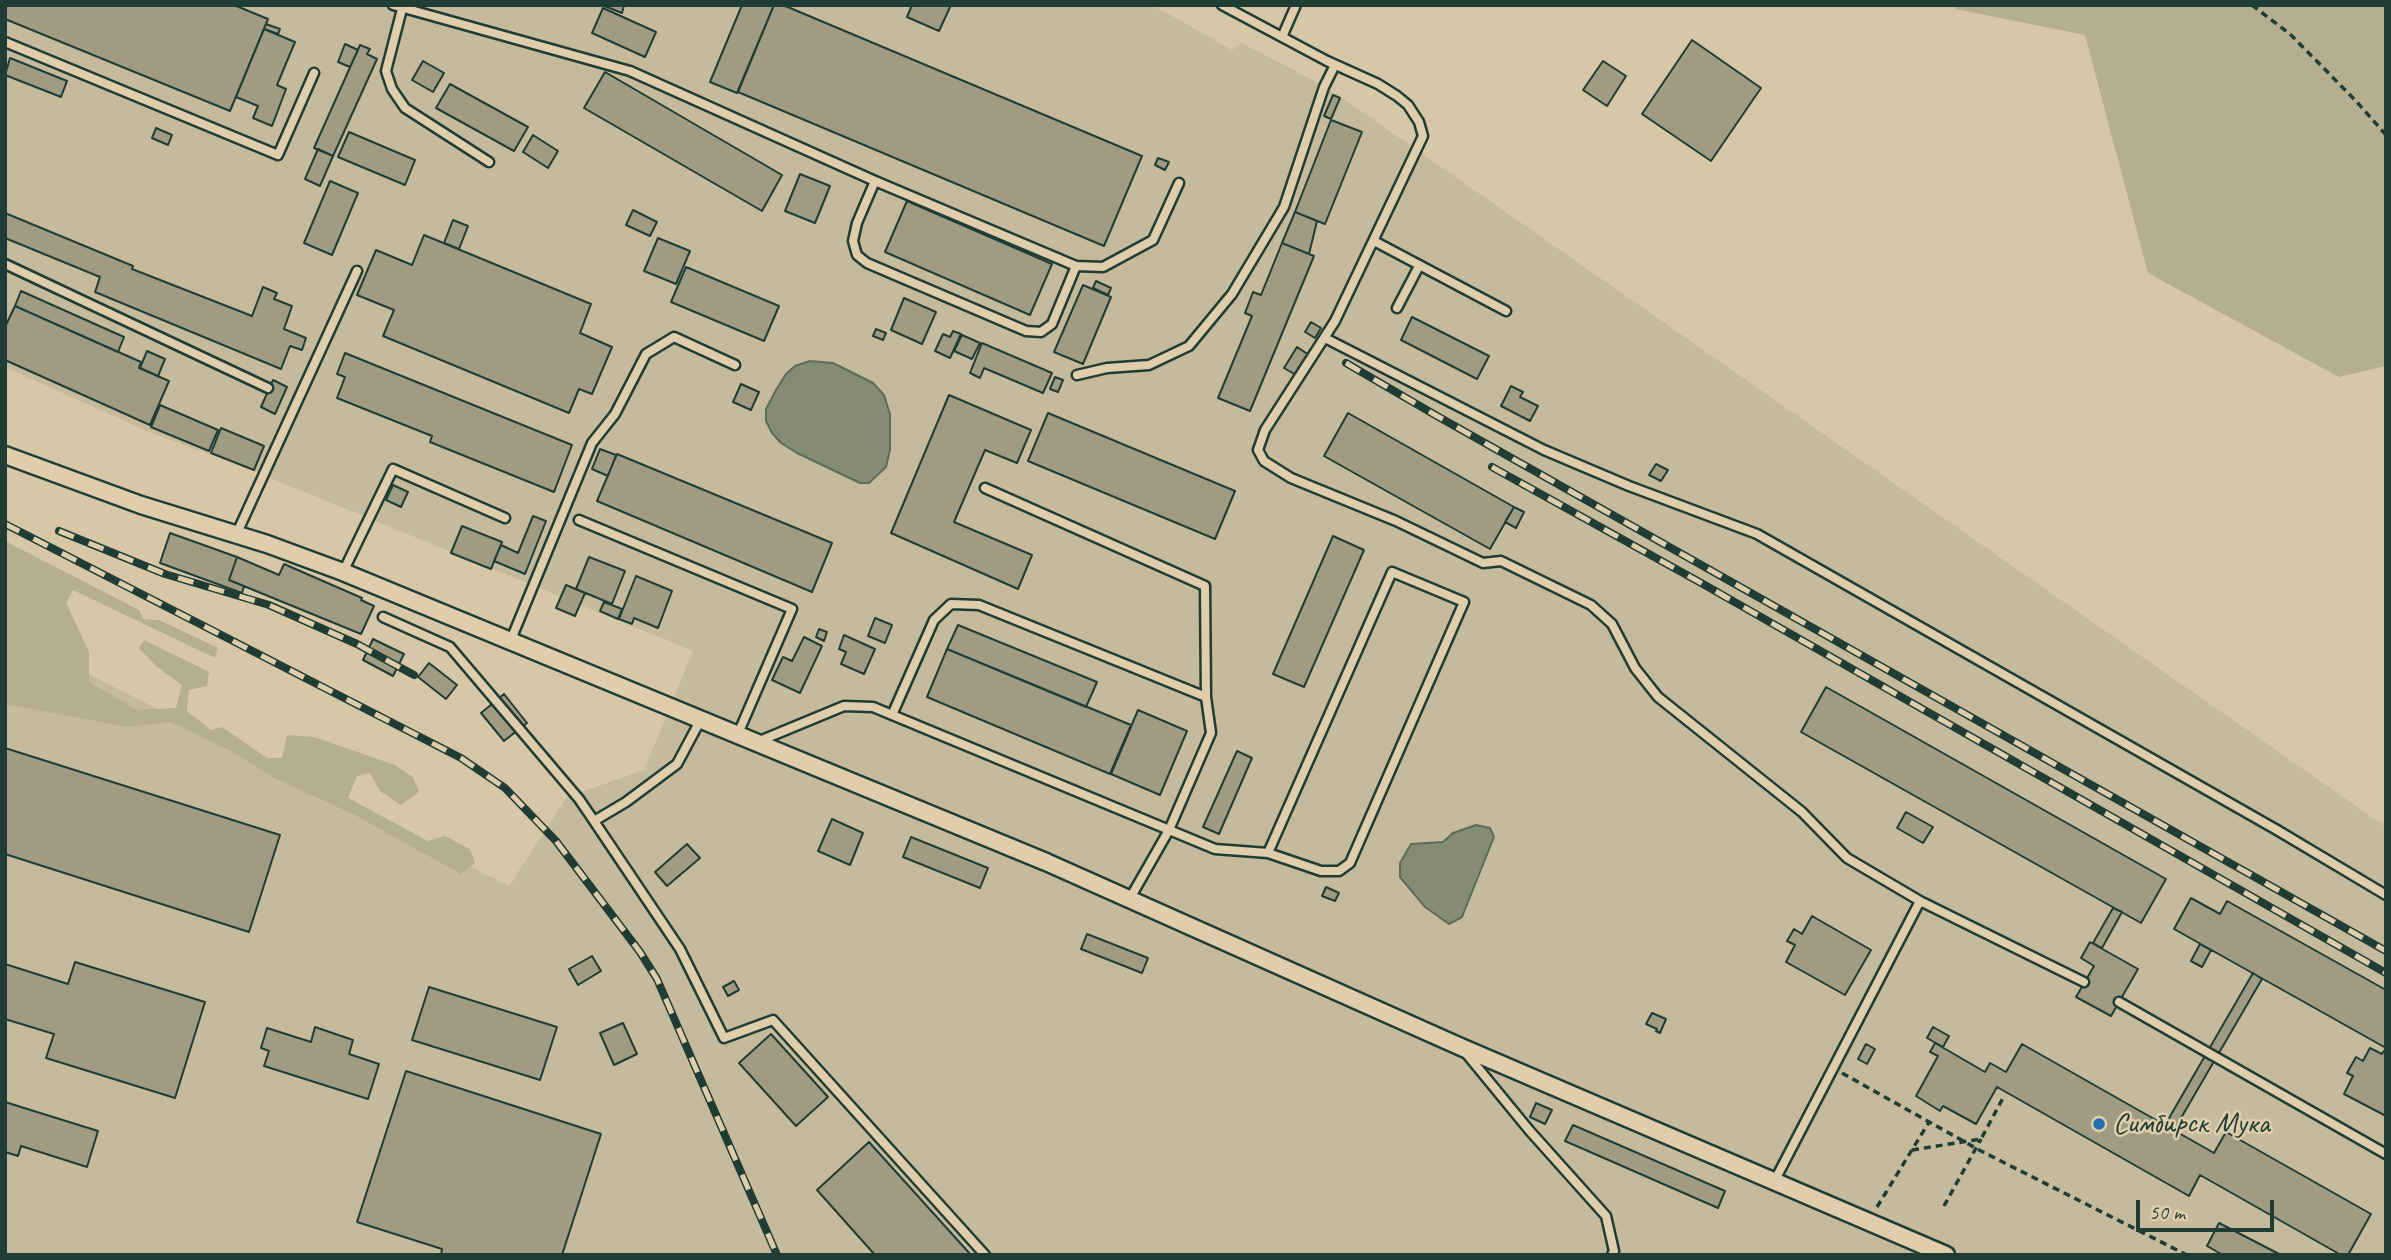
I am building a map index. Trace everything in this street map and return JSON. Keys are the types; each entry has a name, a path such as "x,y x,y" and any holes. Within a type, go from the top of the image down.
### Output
{"street":[{"path":"5,455 141,505 236,534 343,572 1046,862 1461,1047 1946,1255"}],"lane":[{"path":"393,5 630,71 875,181 1076,266 1103,267 1153,240 1179,183"},
{"path":"1222,5 1335,65 1378,84 1408,105 1419,122 1423,135 1325,338 1265,430 1258,450 1264,461 1291,478 1396,521 1483,564 1502,561 1591,605 1612,624 1635,668 1658,697 1802,812 1847,858 1920,901 2084,982"},
{"path":"1282,37 1296,5"},
{"path":"402,9 386,71 392,89 405,108 489,162"},
{"path":"5,42 278,155 314,73"},
{"path":"1077,375 1107,368 1149,365 1189,346 1232,294 1284,208 1324,87 1335,65"},
{"path":"875,181 857,223 853,241 857,256 867,263 1014,326 1026,331 1041,332 1052,324 1076,266"},
{"path":"1374,241 1506,311"},
{"path":"5,264 268,388"},
{"path":"1398,308 1419,266"},
{"path":"236,534 357,271"},
{"path":"510,642 592,443 615,414 646,354 674,337 735,365"},
{"path":"1325,338 1544,450 1629,486 1757,534 2298,842 2386,895"},
{"path":"343,572 393,468 505,518"},
{"path":"985,488 1205,586 1206,697 1211,733 1169,830 1129,900"},
{"path":"579,520 792,610 737,736"},
{"path":"754,743 844,706 873,706 1215,849 1268,853 1321,871 1339,871 1350,863 1464,602 1392,572 1268,853"},
{"path":"892,715 934,620 951,604 979,604 1206,697"},
{"path":"383,617 450,647 579,799 680,949 724,1038 774,1020 985,1255"},
{"path":"594,821 626,802 677,764 700,721"},
{"path":"1775,1181 1920,901"},
{"path":"2119,1002 2386,1154"},
{"path":"1461,1047 1529,1130 1606,1216 1614,1251 1612,1255"}],"path":[{"path":"2252,5 2299,42 2386,135"},
{"path":"1832,1068 1964,1142 2187,1255"},
{"path":"1944,1206 2003,1098"},
{"path":"1868,1221 1929,1122"},
{"path":"1912,1150 1980,1139"}],"shaded area":[{"path":"5,5 1153,5 1232,50 1241,43 1309,78 1341,97 2386,827 2386,1255 5,1255 5,632 509,886 567,797 644,770 693,651 251,470 147,431 5,367"},
{"path":"1954,5 2386,5 2386,366 2339,377 2148,273 2085,35 1956,9"},
{"path":"810,361 833,363 873,383 884,395 890,414 890,450 886,467 869,483 860,483 797,453 781,443 766,421 766,409 786,374 795,366"},
{"path":"5,541 139,610 143,619 159,620 218,648 215,658 73,590 66,603 89,652 89,682 137,710 176,708 182,685 156,666 139,648 144,640 209,672 207,686 189,690 187,711 211,730 222,727 267,758 282,758 287,735 314,737 395,765 413,777 419,792 401,805 380,791 370,773 357,776 348,798 428,841 445,836 470,849 475,863 461,874 353,814 272,777 235,753 171,722 128,727 5,704"},
{"path":"1476,825 1490,828 1494,837 1462,917 1449,924 1425,907 1400,877 1400,863 1411,844 1443,842 1453,833"}],"building":[{"path":"5,5 234,5 268,19 230,111 5,19"},
{"path":"602,5 624,5 622,13"},
{"path":"742,5 774,5 737,93 710,82"},
{"path":"774,5 783,5 1142,156 1104,246 738,92"},
{"path":"912,5 951,5 939,31 907,17"},
{"path":"603,8 656,32 645,57 592,33"},
{"path":"266,24 280,29 278,34 264,29"},
{"path":"264,29 295,42 277,85 286,89 272,126 253,118 258,106 236,97"},
{"path":"1692,40 1761,88 1711,161 1642,114"},
{"path":"345,44 358,50 350,67 338,62"},
{"path":"360,45 370,49 367,54 377,59 333,156 314,148"},
{"path":"10,58 67,81 61,97 5,75"},
{"path":"423,61 444,73 433,92 412,80"},
{"path":"1603,61 1626,76 1607,106 1583,90"},
{"path":"605,72 782,175 762,211 584,108"},
{"path":"450,84 528,127 514,151 436,108"},
{"path":"1333,95 1340,98 1331,119 1324,116"},
{"path":"1331,120 1362,132 1325,224 1295,212"},
{"path":"156,128 172,135 168,145 152,138"},
{"path":"349,132 415,160 405,185 338,157"},
{"path":"533,135 558,151 548,168 523,152"},
{"path":"318,149 333,156 320,186 305,179"},
{"path":"1158,158 1169,162 1165,170 1155,165"},
{"path":"800,174 830,186 815,223 785,211"},
{"path":"330,181 358,193 332,255 304,243"},
{"path":"907,201 1052,264 1030,315 885,252"},
{"path":"633,210 657,222 650,236 626,225"},
{"path":"1295,212 1317,221 1309,254 1282,243"},
{"path":"5,213 133,266 132,269 252,316 263,287 277,293 274,299 292,306 284,329 306,338 302,350 290,346 281,369 95,292 100,277 5,238"},
{"path":"453,220 468,226 459,249 444,243"},
{"path":"424,235 591,304 580,333 612,347 592,394 579,389 569,413 383,336 394,310 357,295 376,250 412,265"},
{"path":"658,238 690,251 676,284 644,271"},
{"path":"1282,243 1314,256 1250,411 1218,398 1252,316 1245,313 1253,292 1261,295"},
{"path":"686,267 779,306 764,341 671,302"},
{"path":"1096,281 1111,288 1108,295 1093,288"},
{"path":"1083,285 1111,297 1083,364 1054,352"},
{"path":"21,291 124,337 118,352 15,306"},
{"path":"904,298 936,312 922,344 891,330"},
{"path":"15,306 141,362 139,368 169,381 150,425 5,360 5,327"},
{"path":"1412,317 1489,356 1477,379 1401,340"},
{"path":"1311,322 1321,328 1315,338 1305,332"},
{"path":"876,329 886,333 883,340 873,336"},
{"path":"953,331 961,334 950,358 935,351 943,334 950,337"},
{"path":"962,335 980,343 972,359 954,351"},
{"path":"982,343 1052,373 1043,393 984,368 980,378 970,373"},
{"path":"1297,347 1309,355 1296,375 1284,368"},
{"path":"147,351 165,359 158,376 140,368"},
{"path":"345,353 572,445 554,492 430,442 432,436 337,398 345,377 337,374"},
{"path":"1055,377 1063,380 1058,392 1050,389"},
{"path":"273,380 287,387 275,414 261,407"},
{"path":"741,384 759,392 751,410 733,402"},
{"path":"1511,386 1523,392 1520,397 1538,406 1530,421 1501,406"},
{"path":"949,395 1031,430 1017,463 985,450 954,522 1032,555 1018,589 891,533"},
{"path":"160,405 218,430 209,451 151,427"},
{"path":"1048,413 1235,491 1215,539 1028,461"},
{"path":"1348,413 1514,507 1490,549 1324,456"},
{"path":"221,428 264,446 254,470 211,453"},
{"path":"600,449 616,455 608,476 592,469"},
{"path":"617,454 832,543 812,592 597,501"},
{"path":"1656,464 1668,470 1661,481 1649,475"},
{"path":"393,485 408,492 401,507 386,500"},
{"path":"1514,507 1524,512 1516,528 1505,522"},
{"path":"533,516 546,521 525,574 494,561 501,545 518,553"},
{"path":"462,526 502,542 491,569 451,553"},
{"path":"170,533 237,557 229,580 244,586 242,593 160,563"},
{"path":"1333,536 1364,550 1304,687 1273,674"},
{"path":"237,557 279,575 284,564 362,598 361,600 374,606 361,634 229,580"},
{"path":"589,557 625,571 612,604 576,589"},
{"path":"636,576 672,591 658,628 634,618 632,624 619,619"},
{"path":"566,585 585,593 575,616 556,608"},
{"path":"604,602 622,609 618,619 600,611"},
{"path":"875,618 892,625 885,643 868,636"},
{"path":"958,625 1097,682 1086,707 947,649"},
{"path":"819,629 827,632 824,641 816,637"},
{"path":"844,635 875,649 864,674 841,664 846,652 839,649"},
{"path":"804,637 822,646 800,693 772,680 783,657 792,661"},
{"path":"373,639 404,654 393,676 363,660"},
{"path":"947,649 1131,725 1110,774 927,697"},
{"path":"429,663 457,685 446,699 418,677"},
{"path":"1826,687 2166,879 2141,923 1801,732"},
{"path":"504,694 527,723 504,741 481,713"},
{"path":"1138,710 1187,731 1160,795 1111,774"},
{"path":"5,748 280,835 249,932 5,854"},
{"path":"1237,751 1252,758 1219,834 1203,827"},
{"path":"1906,812 1933,827 1923,843 1897,828"},
{"path":"832,819 863,833 850,865 818,851"},
{"path":"911,837 988,868 980,888 903,857"},
{"path":"687,844 700,858 667,886 655,872"},
{"path":"1326,887 1339,893 1335,901 1322,896"},
{"path":"2191,898 2220,914 2227,901 2386,990 2386,1048 2174,929"},
{"path":"2113,908 2122,912 2102,948 2093,943"},
{"path":"1812,916 1871,950 1845,995 1786,962 1795,945 1787,941 1794,929 1802,934"},
{"path":"1087,934 1148,958 1142,973 1081,949"},
{"path":"2090,942 2138,969 2111,1016 2076,997 2094,966 2081,958"},
{"path":"2200,944 2211,950 2202,967 2191,961"},
{"path":"592,956 601,971 578,985 569,969"},
{"path":"75,962 205,1002 175,1098 46,1058 54,1034 5,1019 5,964 68,984"},
{"path":"2253,973 2262,979 2174,1130 2165,1125"},
{"path":"734,981 739,990 728,996 723,987"},
{"path":"429,987 557,1027 540,1080 412,1040"},
{"path":"1652,1013 1666,1019 1660,1033 1646,1024"},
{"path":"623,1023 637,1054 614,1065 600,1033"},
{"path":"315,1027 353,1040 349,1054 379,1064 368,1099 264,1066 269,1051 261,1048 267,1028 311,1042"},
{"path":"1933,1027 1949,1036 1943,1047 1927,1038"},
{"path":"771,1034 828,1097 796,1126 739,1063"},
{"path":"1935,1043 1985,1072 1990,1063 2006,1072 2022,1044 2214,1153 2226,1132 2371,1214 2348,1255 2341,1255 2200,1175 2189,1196 1997,1087 1976,1124 1943,1106 1940,1111 1916,1096 1938,1056 1930,1052"},
{"path":"1866,1044 1875,1049 1867,1064 1858,1059"},
{"path":"2370,1048 2382,1054 2386,1048 2386,1116 2344,1094 2353,1076 2347,1073 2356,1057 2363,1061"},
{"path":"406,1071 601,1134 562,1255 441,1255 442,1249 357,1222"},
{"path":"5,1102 98,1131 87,1167 21,1146 18,1156 5,1152"},
{"path":"1536,1103 1552,1110 1545,1124 1530,1117"},
{"path":"1573,1125 1725,1191 1718,1208 1565,1141"},
{"path":"869,1142 971,1255 875,1255 817,1190"},
{"path":"2219,1223 2281,1255 2223,1255 2207,1246"}],"railway":[{"path":"1346,363 2386,951"},
{"path":"1492,467 1703,584 2386,973"},
{"path":"5,524 461,758 505,788 556,841 640,952 657,979 777,1255"},
{"path":"59,531 165,574 269,605 357,644 414,675"}],"place":[{"name":"Симбирск Мука","path":"2099,1124"}]}
